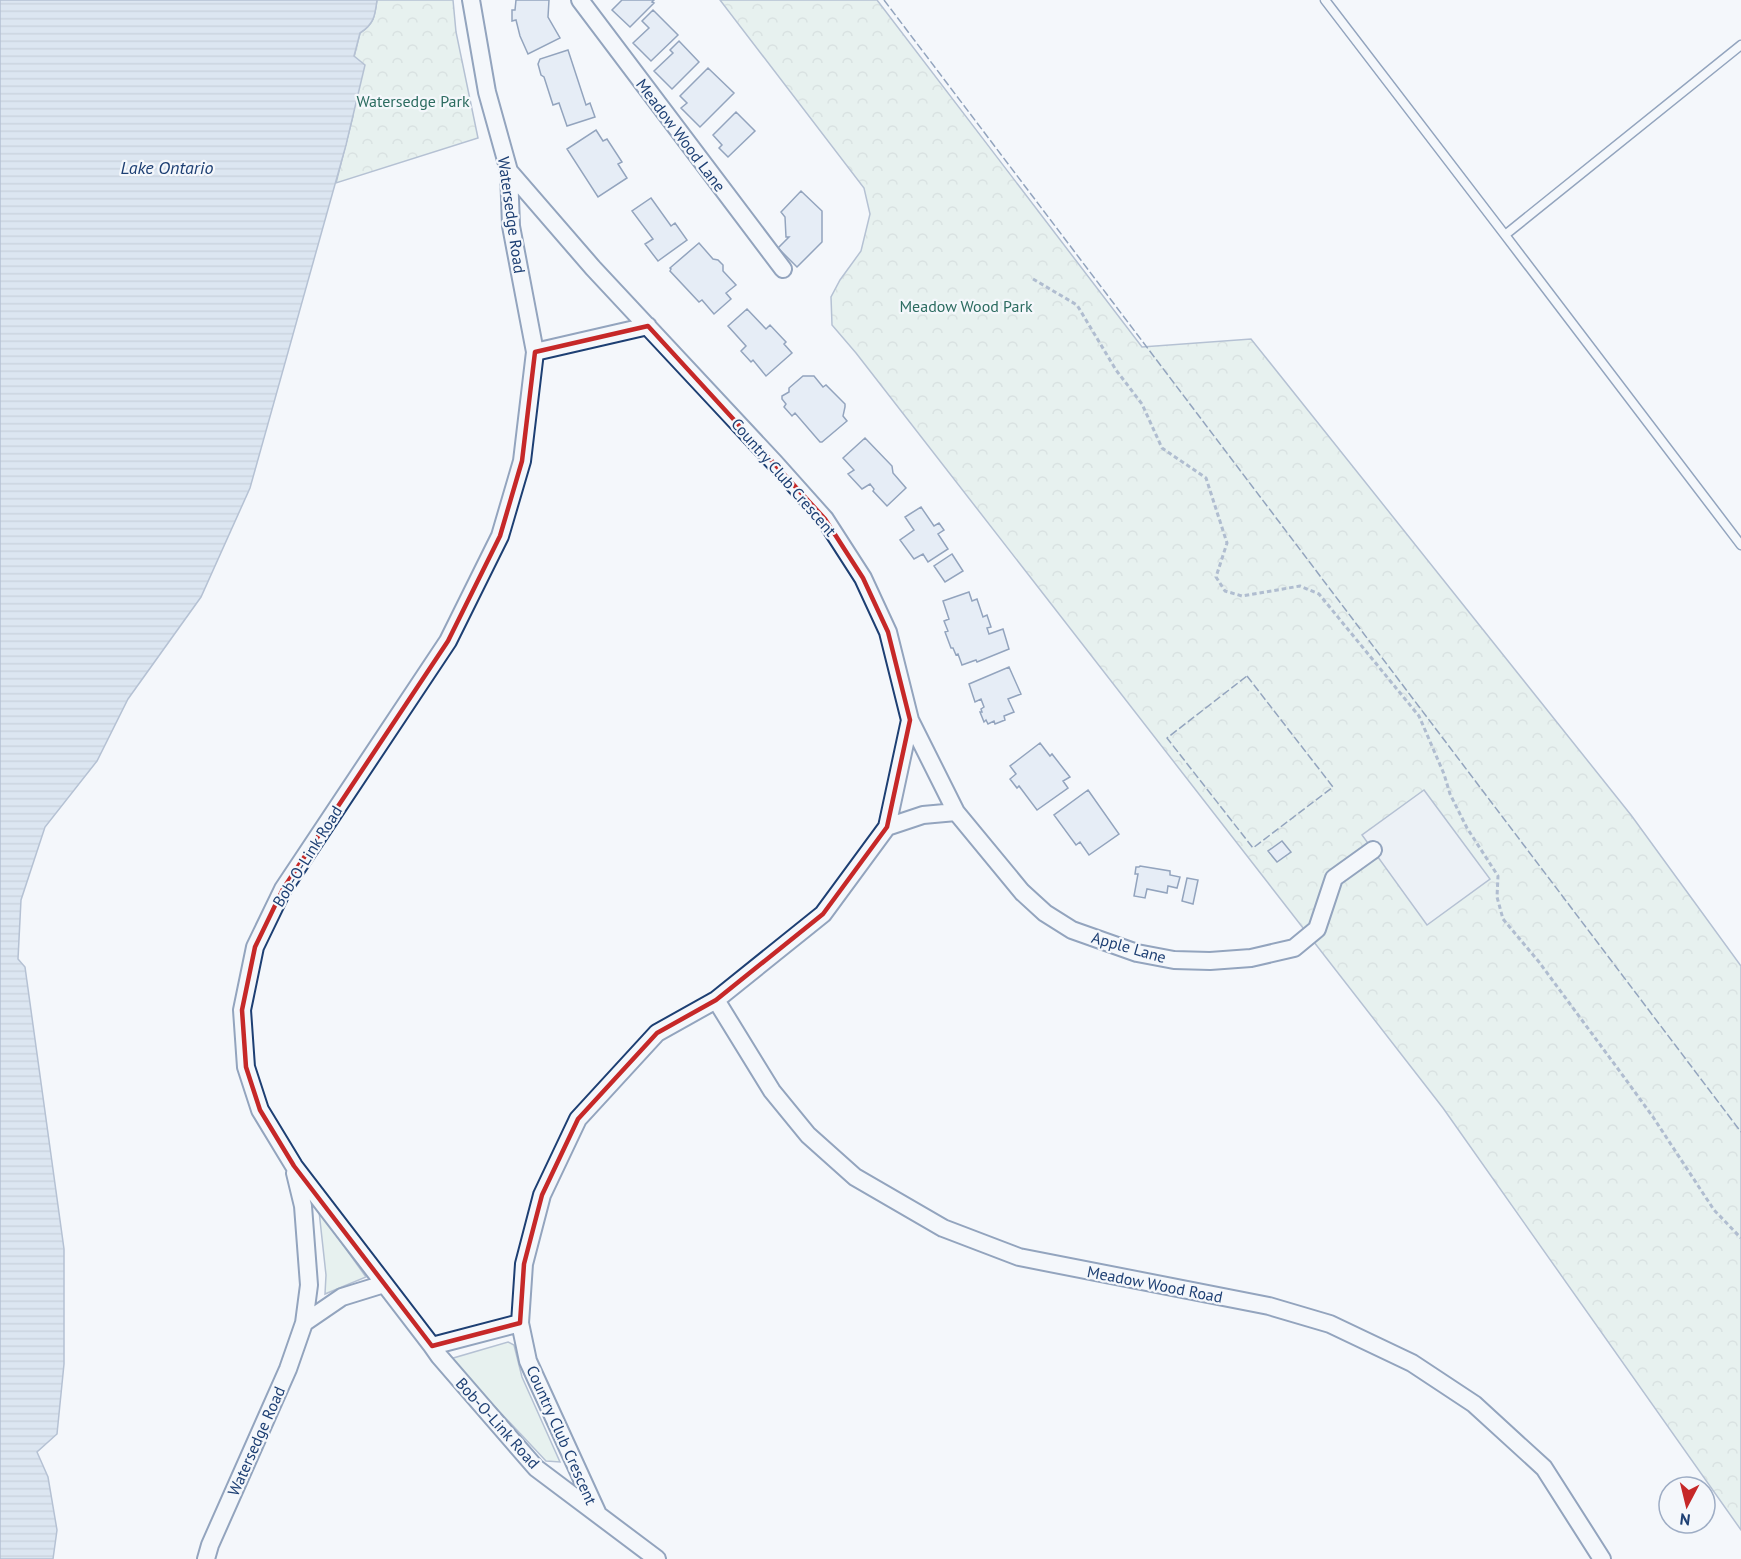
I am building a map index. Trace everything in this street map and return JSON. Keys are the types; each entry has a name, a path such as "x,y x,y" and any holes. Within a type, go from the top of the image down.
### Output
{"street":[{"name":"Watersedge Road","path":"471,0 487,92 509,171 512,226 535,352"},
{"name":"Meadow Wood Lane","path":"580,0 783,269"},
{"name":"Country Club Crescent","path":"509,171 592,268 825,519 863,578 888,632 910,720 887,827 823,914 716,1000 657,1034 578,1119 542,1196 524,1264 520,1323 528,1361 599,1515"},
{"path":"535,352 648,326"},
{"name":"Bob-O-Link Road","path":"535,352 522,461 500,536 448,641 283,889 255,947 242,1010 246,1067 260,1110 294,1166 439,1356 536,1468 657,1559"},
{"name":"Apple Lane","path":"910,720 956,812 1022,892 1045,913 1072,930 1137,953 1174,960 1210,961 1251,958 1294,948 1317,929 1334,878 1373,850"},
{"path":"887,827 923,815 956,812"},
{"name":"Meadow Wood Road","path":"716,1000 772,1091 808,1135 855,1177 943,1228 1019,1257 1269,1306 1330,1324 1412,1363 1474,1404 1544,1468 1602,1559"},
{"name":"Watersedge Road","path":"206,1559 210,1545 288,1369 304,1323 309,1285 303,1206 294,1166"},
{"path":"304,1323 342,1297 384,1284"},
{"path":"432,1346 520,1323"}],"lane":[{"path":"1325,0 1741,545"},
{"path":"1505,235 1741,45"}],"path":[{"path":"1034,279 1077,305 1116,370 1142,404 1162,448 1206,478 1227,543 1216,577 1225,591 1242,596 1300,586 1318,594 1419,716 1444,774 1450,794 1467,828 1498,876 1497,897 1503,919 1539,962 1621,1073 1714,1210 1741,1238"}],"highlighted area":[{"path":"648,326 825,519 863,578 888,632 910,720 887,827 823,914 716,1000 657,1033 578,1119 542,1195 524,1264 520,1323 432,1346 294,1166 260,1110 246,1067 242,1010 255,947 283,889 448,641 500,536 522,461 535,352"}],"green space":[{"name":"Watersedge Park","path":"377,0 453,0 456,32 478,138 336,183 353,116 354,57 360,33 373,19"},
{"name":"Meadow Wood Park","path":"720,0 877,0 1142,347 1251,339 1631,815 1741,966 1741,1530 1717,1496 1717,1475 1702,1475 1443,1108 832,325 831,297 861,251 870,214 864,188"},
{"path":"319,1211 366,1277 325,1294 326,1275"},
{"path":"508,1342 514,1345 522,1377 560,1462 546,1461 450,1359"}],"shaded area":[{"path":"1424,790 1490,879 1427,925 1362,835"}],"water":[{"name":"Lake Ontario","path":"0,0 377,0 373,19 360,33 354,56 365,65 346,145 250,488 201,597 128,699 97,761 45,827 21,900 18,959 25,967 64,1249 64,1364 57,1434 37,1452 48,1477 57,1530 53,1559 0,1559"}],"building":[{"path":"516,0 549,0 548,17 560,38 528,54 516,20 512,21 512,10 515,10"},
{"path":"622,0 654,0 652,2 654,3 630,27 612,10"},
{"path":"653,10 678,35 651,61 633,43 649,28 642,21"},
{"path":"679,41 699,62 672,89 654,71 673,53 670,50"},
{"path":"568,50 586,105 590,103 595,117 567,126 559,103 553,105 538,64 540,59"},
{"path":"708,68 734,93 700,127 681,108 687,103 680,96"},
{"path":"736,112 755,131 728,157 719,148 722,145 713,135"},
{"path":"596,130 603,141 607,139 622,162 618,164 627,178 598,197 567,149"},
{"path":"801,191 822,211 822,242 797,267 778,248 789,237 786,237 785,217 781,212"},
{"path":"651,198 671,226 675,223 687,240 658,261 645,244 653,239 632,211"},
{"path":"699,243 713,259 723,265 723,271 736,285 726,293 731,299 714,314 702,300 699,302 670,271 670,268"},
{"path":"747,309 766,329 770,325 786,342 784,344 792,353 766,376 753,360 751,362 741,351 746,346 728,326"},
{"path":"803,376 814,376 823,387 826,385 845,404 843,416 847,421 822,442 795,413 792,416 784,407 786,404 782,396 789,392 789,388"},
{"path":"865,438 892,466 893,473 906,488 887,506 873,491 870,484 862,489 848,474 854,470 843,458"},
{"path":"921,507 934,526 939,523 944,530 938,534 948,549 928,562 923,554 914,559 900,540 914,530 905,517"},
{"path":"952,554 963,571 945,582 934,566"},
{"path":"969,592 972,601 977,599 983,617 987,615 991,627 987,628 989,634 1003,629 1009,649 977,662 976,660 962,665 958,654 956,655 951,648 945,632 948,631 944,621 949,619 943,601"},
{"path":"1009,667 1021,694 1008,699 1014,712 1004,716 1005,720 988,724 986,720 984,722 980,712 984,707 981,699 975,702 969,684"},
{"path":"1040,743 1070,777 1063,781 1068,788 1037,810 1019,786 1017,788 1010,779 1016,774 1010,766"},
{"path":"1088,790 1119,834 1089,855 1080,842 1076,845 1054,815"},
{"path":"1282,841 1291,852 1277,862 1268,851"},
{"path":"1136,867 1170,871 1170,875 1180,877 1177,888 1168,886 1167,893 1147,889 1145,898 1134,896 1138,874 1135,874"},
{"path":"1187,878 1198,880 1193,904 1182,901"}],"fence":[{"path":"884,0 1741,1132"},
{"path":"1247,676 1333,787 1253,848 1167,738 1247,676"}]}
